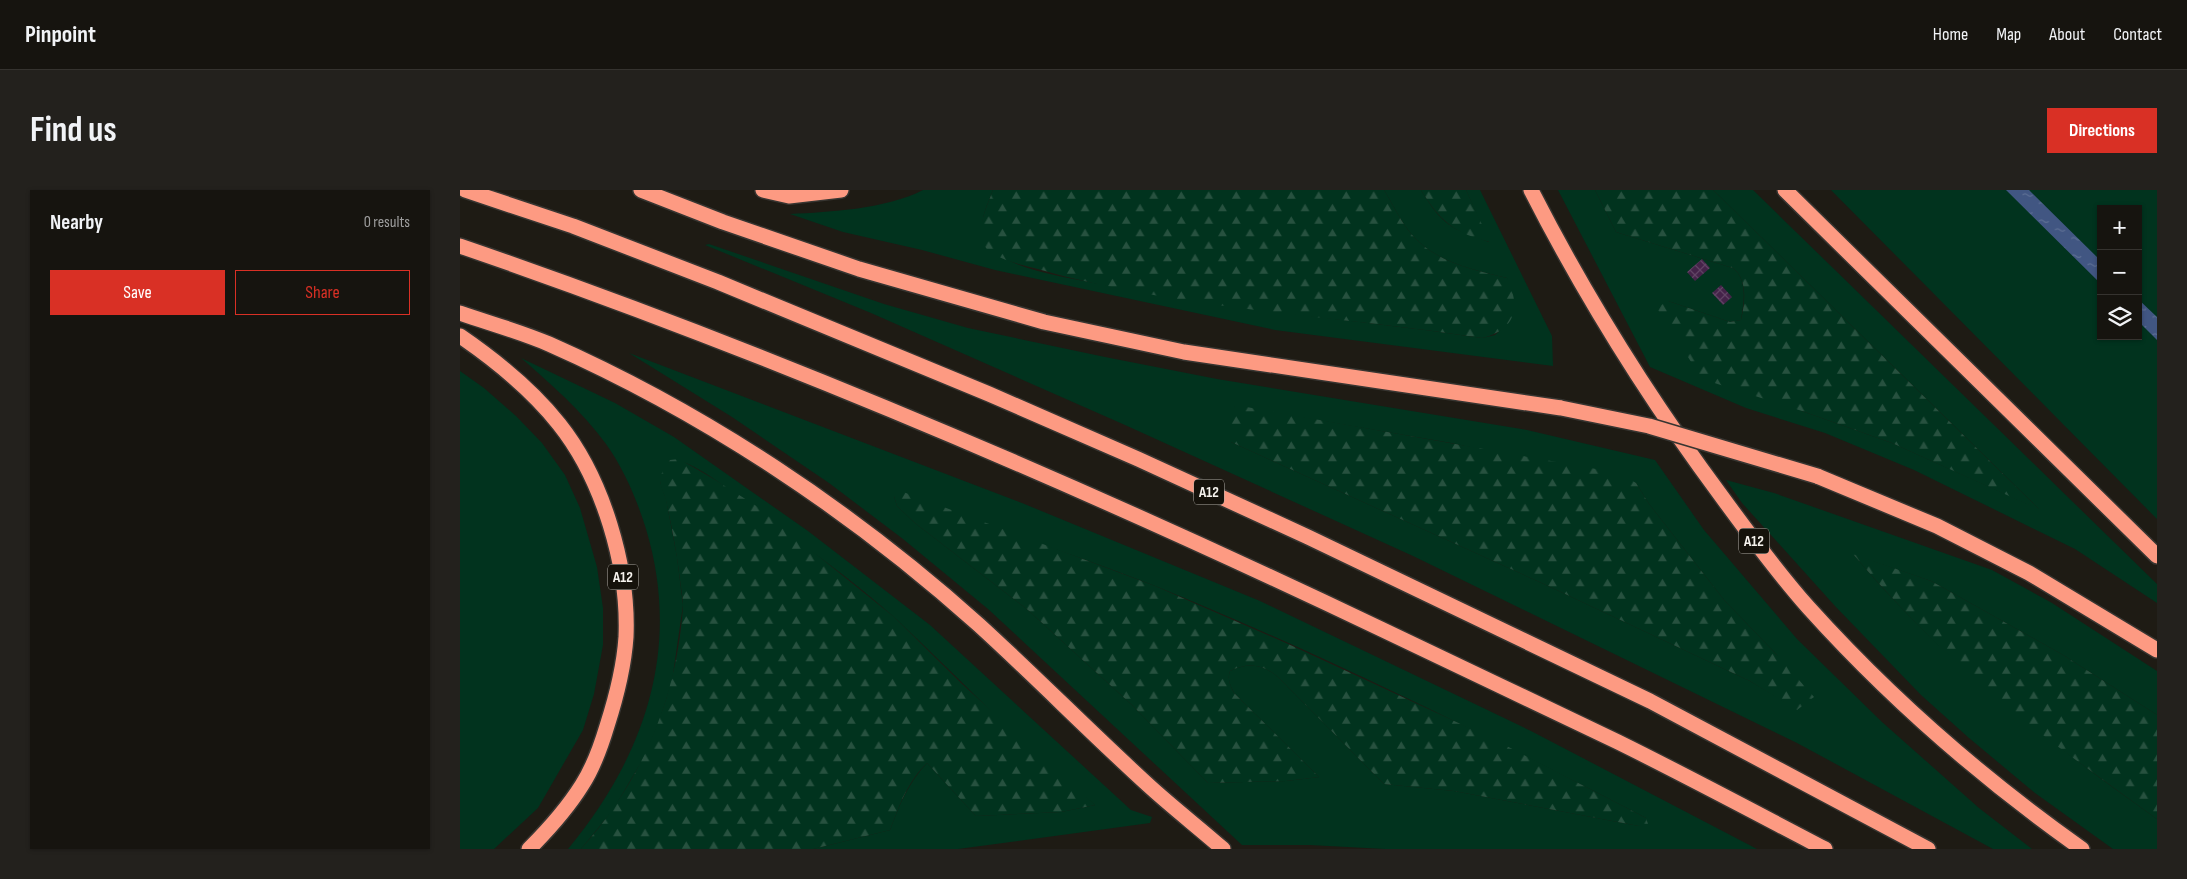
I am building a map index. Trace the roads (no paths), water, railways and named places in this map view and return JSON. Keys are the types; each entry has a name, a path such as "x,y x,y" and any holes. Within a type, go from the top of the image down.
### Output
{"highway":[{"name":"A12","path":"465,190 573,226 718,282 989,394 1138,459 1317,541 1650,701 1928,849"},
{"path":"641,190 723,222 859,269 1044,322 1184,352 1561,408 1649,426 1734,450 1817,476 1937,526 2029,573 2157,650"},
{"path":"763,190 789,196 841,190"},
{"name":"A12","path":"1531,190 1591,299 1632,368 1752,539 1808,607 1888,690 1952,746 2053,829 2082,849"},
{"path":"1785,190 2157,556"},
{"path":"460,246 558,279 791,370 1118,507 1621,744 1825,849"},
{"path":"460,313 547,344 624,380 702,423 801,486 880,543 978,624 1148,785 1223,849"},
{"name":"A12","path":"460,336 524,388 559,424 589,473 609,520 623,580 626,638 617,695 603,739 583,784 559,818 529,849"}],"water":[{"path":"2006,190 2029,190 2097,257 2097,280"},
{"path":"2142,303 2157,317 2157,340 2142,325"}]}
